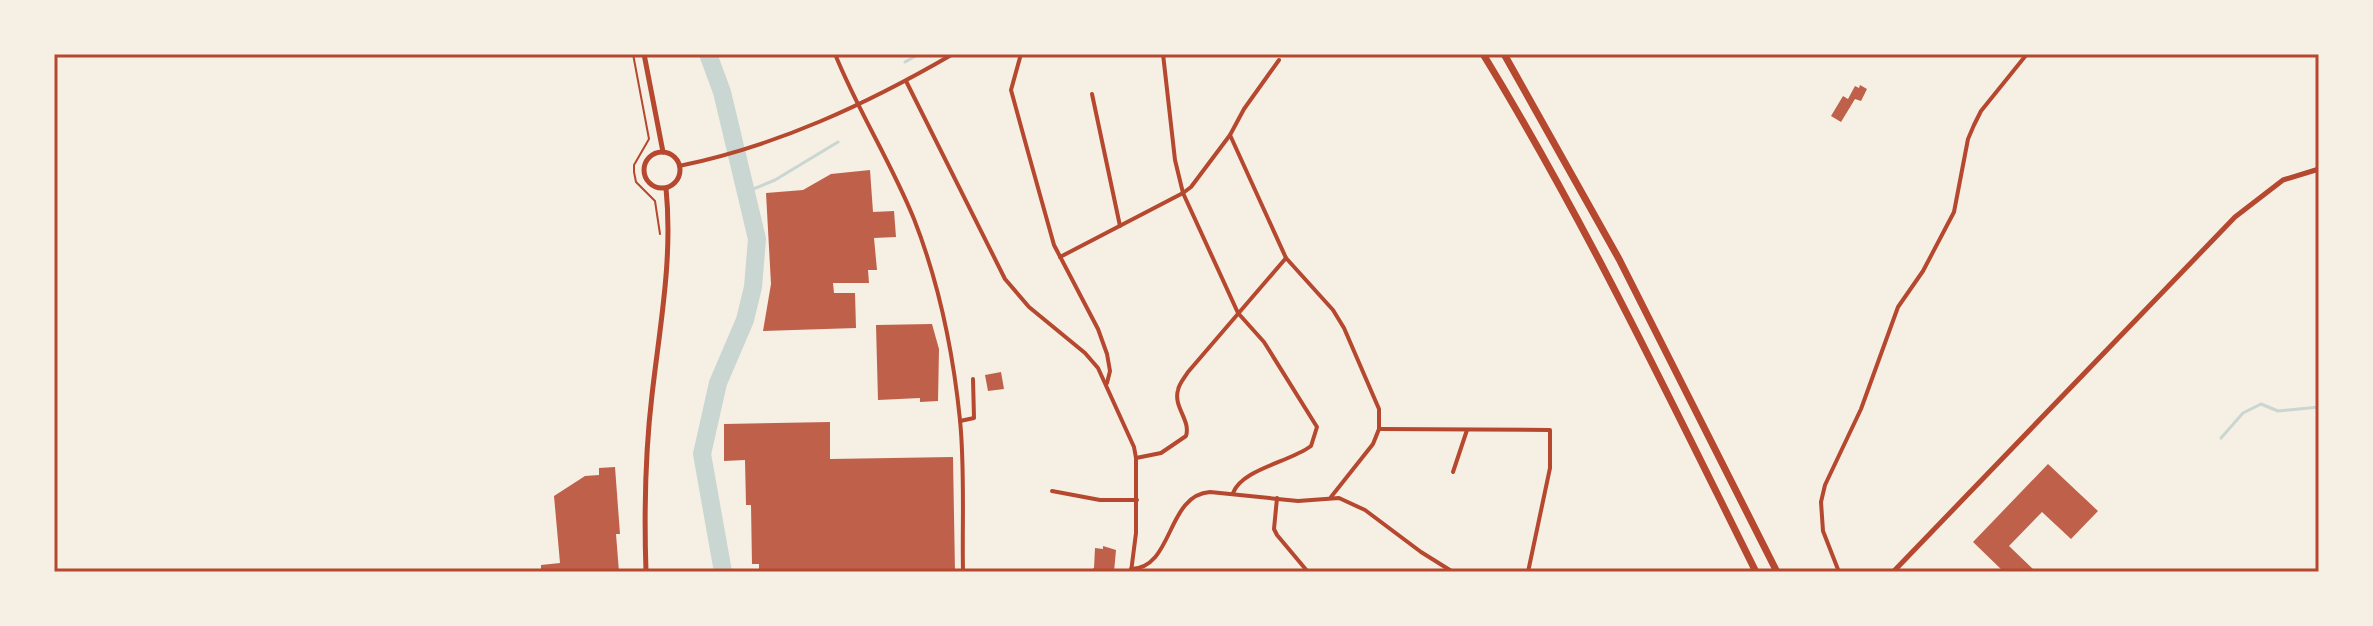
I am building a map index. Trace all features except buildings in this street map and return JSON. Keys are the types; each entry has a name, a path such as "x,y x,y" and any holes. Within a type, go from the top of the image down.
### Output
{"highway":[{"path":"1483,54 1542,154 1601,264 1756,572"},
{"path":"1505,55 1619,259 1777,572"}],"main road":[{"path":"644,54 663,152"},
{"path":"663,152 674,157 679,166 677,179 666,188 651,184 644,174 650,157 663,152"},
{"path":"1893,572 2235,217 2283,180 2319,169"},
{"path":"646,572 644,488 668,252 666,188"}],"street":[{"path":"835,54 857,106 893,172 931,267 943,313 960,421 963,572"},
{"path":"679,166 759,146 857,106 953,54"},
{"path":"1021,54 1011,90 1054,245 1098,329 1107,354 1110,371 1107,383"},
{"path":"1163,54 1175,160 1183,193 1238,313 1264,342 1317,427 1311,446 1241,480 1233,493"},
{"path":"1839,572 1823,531 1821,502 1825,485 1861,409 1898,307 1923,271 1954,212 1968,139 1974,125 1981,111 2027,54"},
{"path":"1060,257 1191,187 1230,135 1244,109 1279,60"},
{"path":"906,81 1005,279 1029,307 1085,353 1107,383 1136,458 1137,500 1131,571 1147,566 1155,559 1191,499 1204,492 1298,501 1331,497 1353,503 1453,572"},
{"path":"1092,94 1120,226"},
{"path":"1230,135 1286,258 1324,300 1344,328 1379,409 1379,429 1368,451 1331,497"},
{"path":"1136,458 1161,453 1186,436 1187,425 1178,403 1178,390 1188,372 1286,258"},
{"path":"960,421 974,418 973,379"},
{"path":"1379,429 1550,430 1550,468 1528,572"},
{"path":"1453,472 1467,430"},
{"path":"1052,491 1100,500 1137,500"},
{"path":"1277,498 1274,529 1308,572"}],"path":[{"path":"633,54 649,139 634,165 634,172 636,182 655,201 657,229 668,252"}],"waterway":[{"path":"708,54 722,92 757,239 753,287 745,320 718,383 702,454 723,572"},
{"path":"905,62 919,54"},
{"path":"746,192 775,180 838,142"},
{"path":"2221,438 2243,413 2261,404 2278,411 2319,407"}]}
